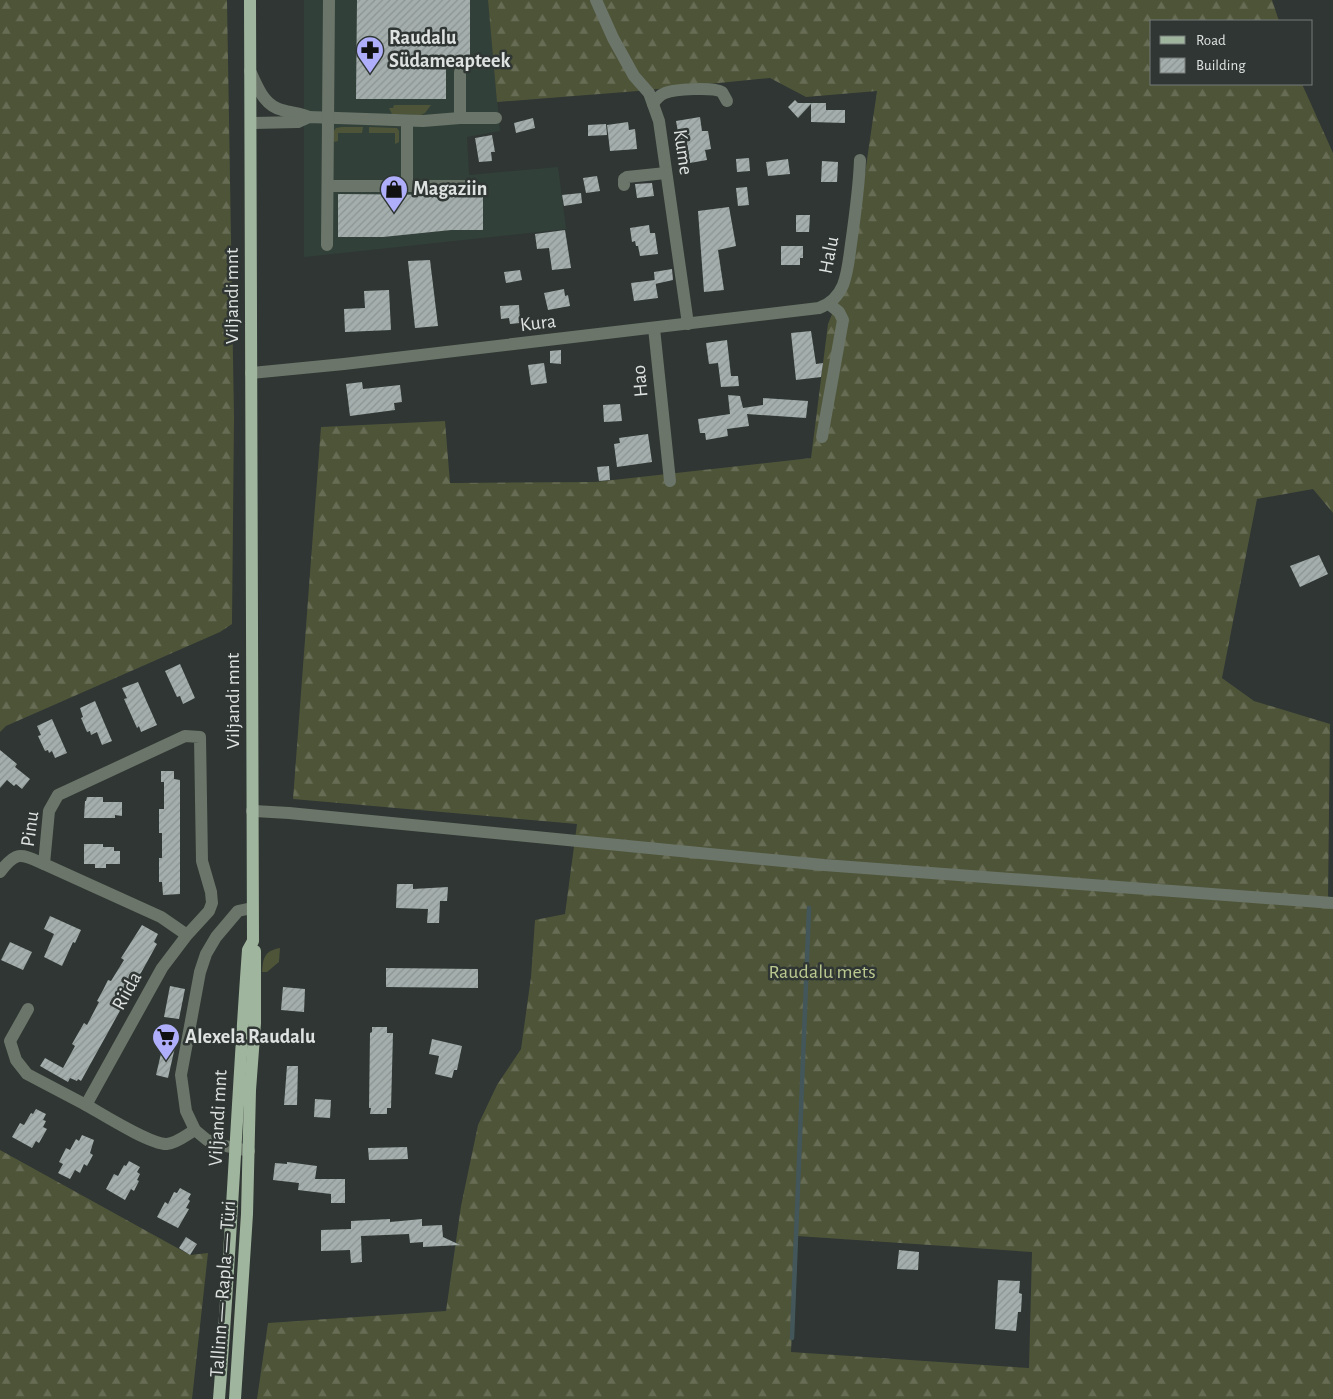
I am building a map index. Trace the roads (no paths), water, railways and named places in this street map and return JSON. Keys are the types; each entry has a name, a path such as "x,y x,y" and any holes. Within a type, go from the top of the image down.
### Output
{"main road":[{"name":"Viljandi mnt","path":"219,1399 224,1346 248,950 253,941 250,0"},
{"name":"Tallinn — Rapla — Türi","path":"235,1399 247,1214 255,1013 256,954 253,941"}],"street":[{"path":"327,245 329,0"},
{"name":"Kume","path":"596,0 613,38 634,76 649,94 659,121 688,324"},
{"path":"250,71 266,102 283,111 298,112 309,117 407,121 496,118"},
{"path":"460,72 460,118"},
{"path":"653,104 659,96 669,92 713,89 722,92 727,102"},
{"path":"250,123 298,122 309,117"},
{"path":"407,121 407,186"},
{"name":"Halu","path":"822,437 843,320 839,312 829,304 843,286 847,273 858,200 860,160"},
{"path":"624,185 626,177 666,173"},
{"path":"328,186 465,186"},
{"name":"Kura","path":"251,373 688,324 818,308 829,304"},
{"name":"Hao","path":"654,328 663,431 670,481"},
{"name":"Pinu","path":"187,936 160,917 44,864 49,811 58,795 186,736 200,737"},
{"name":"Riida","path":"86,1106 162,968 209,911 212,903 211,892 202,861 200,737"},
{"path":"252,811 824,865 1333,903"},
{"path":"0,872 9,860 15,856 23,855 44,864"},
{"path":"249,1151 235,1149 207,1140 195,1130 186,1111 181,1075 200,972 206,954 227,923 238,911 252,908"},
{"path":"28,1009 5,1041 27,1074 152,1141 164,1144 173,1143 195,1130"},
{"path":"213,1399 224,1346"}],"waterway":[{"path":"792,1338 809,908"}],"place":[{"name":"Raudalu Südameapteek","path":"370,74"},
{"name":"Magaziin","path":"394,213"},
{"name":"Alexela Raudalu","path":"166,1061"}],"park label":[{"name":"Raudalu mets","path":"822,972"}]}
